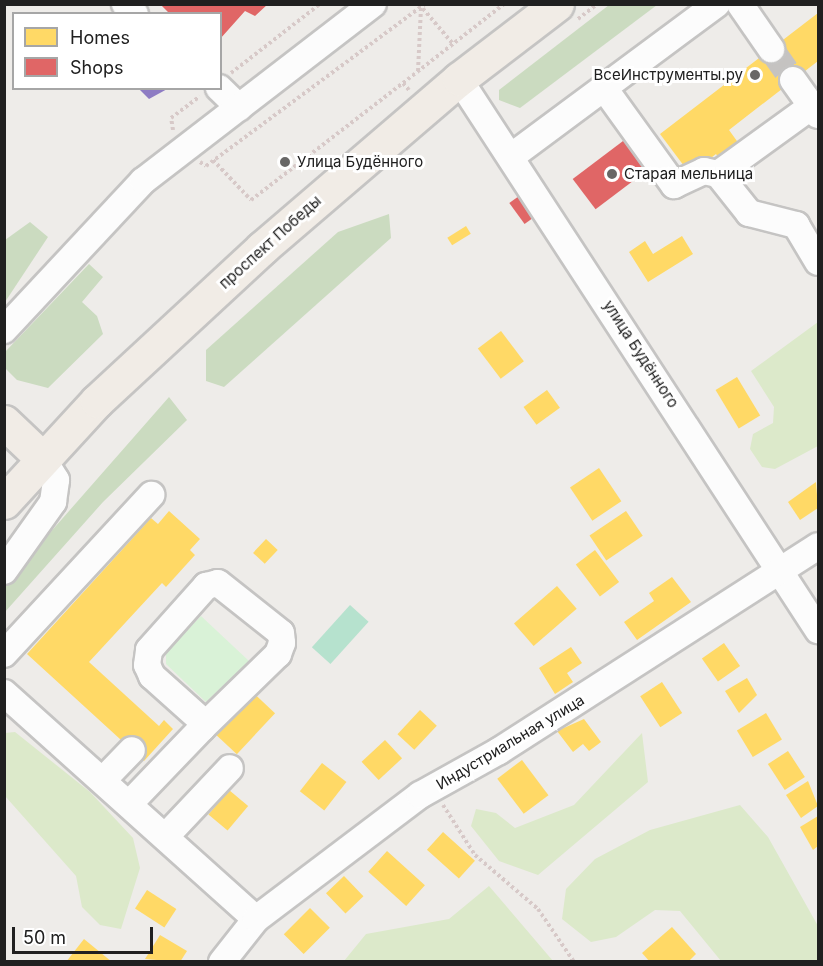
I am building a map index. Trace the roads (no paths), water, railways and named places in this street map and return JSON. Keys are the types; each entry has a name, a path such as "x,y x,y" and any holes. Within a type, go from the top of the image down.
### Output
{"main road":[{"name":"проспект Победы","path":"4,502 43,459 262,248 459,79 557,4"},
{"path":"4,422 43,459"}],"street":[{"path":"4,330 178,142 239,107 373,4"},
{"path":"512,156 717,4"},
{"path":"740,4 771,49"},
{"name":"улица Будённого","path":"459,79 512,156 819,630"},
{"path":"718,174 815,111 793,80"},
{"path":"604,88 674,185 704,171 718,174 749,213 796,225 819,262"},
{"path":"221,90 239,107"},
{"path":"4,571 53,502 56,480 43,459"},
{"path":"4,654 151,495"},
{"name":"Индустриальная улица","path":"222,962 256,919 433,788 783,573 819,546"},
{"path":"130,802 278,654 282,643 281,633 218,583 206,586 149,650 147,665 152,676 199,718 202,728"},
{"path":"4,693 130,802 256,919"},
{"path":"104,779 132,750"},
{"path":"166,836 230,768"}],"tunnel":[{"path":"771,49 793,80"}],"place":[{"name":"ВсеИнструменты.ру","path":"755,75"},
{"name":"Улица Будённого","path":"285,162"},
{"name":"Старая мельница","path":"612,174"}]}
